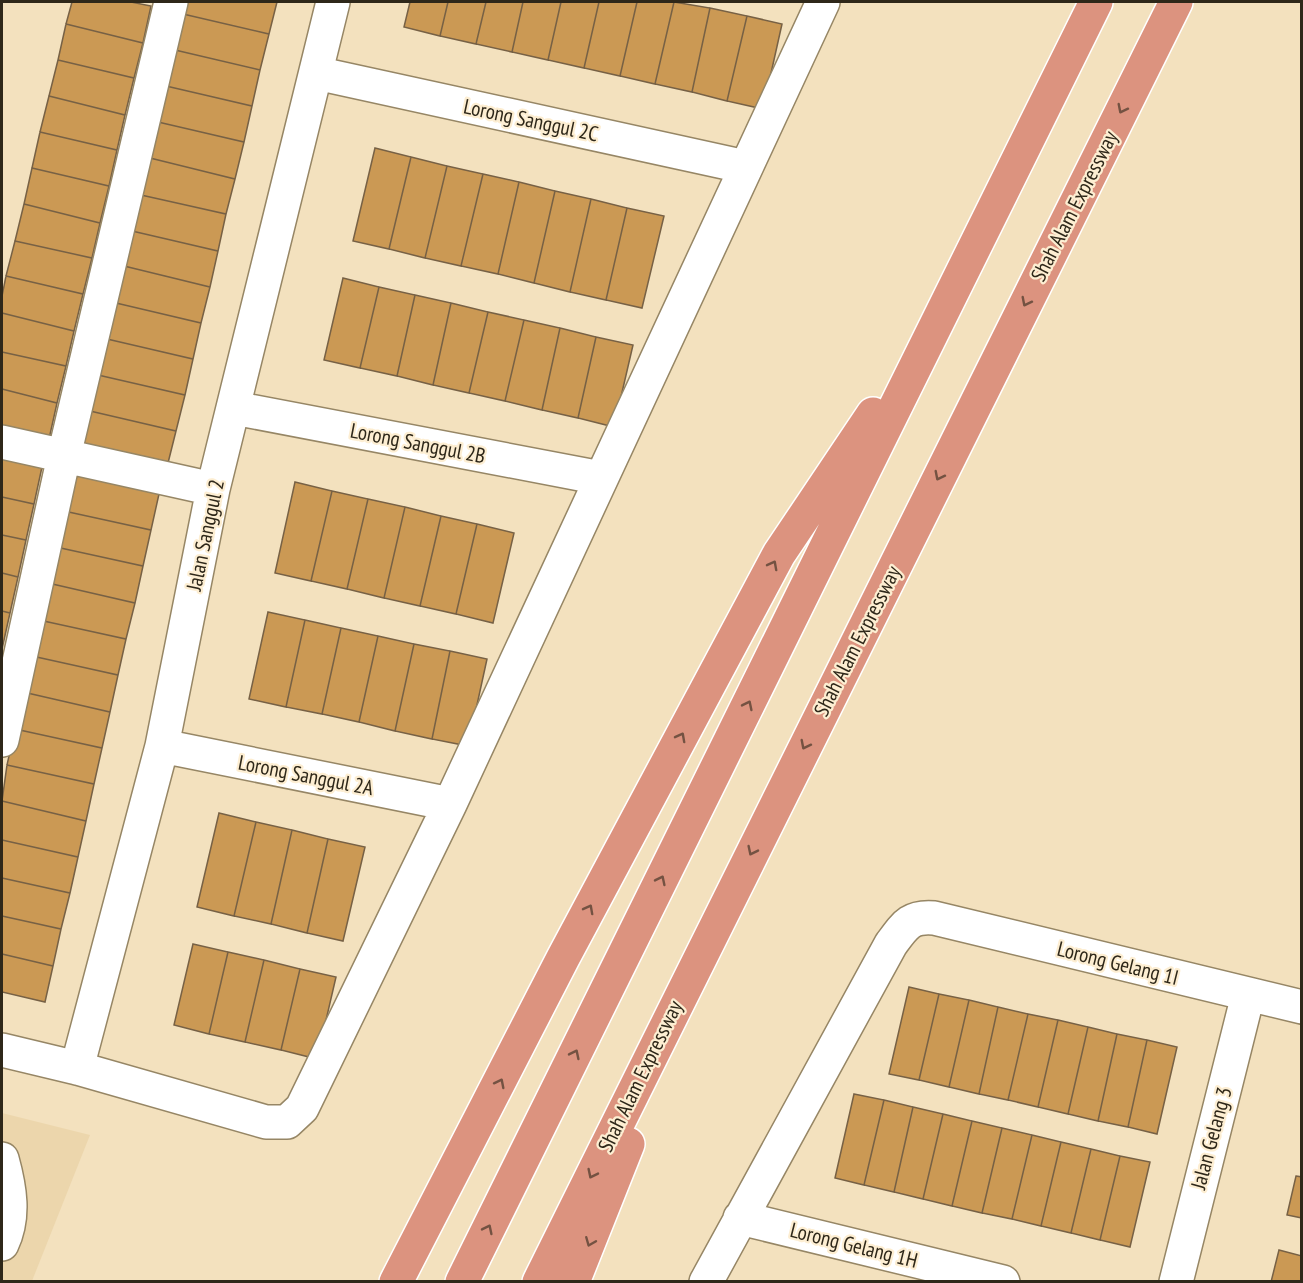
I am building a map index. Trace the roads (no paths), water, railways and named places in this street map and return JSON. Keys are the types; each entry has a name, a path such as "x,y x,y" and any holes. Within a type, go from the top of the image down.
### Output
{"highway":[{"path":"462,1281 1096,2"},
{"name":"Shah Alam Expressway","path":"539,1281 1176,2"},
{"path":"396,1281 563,957 779,554 948,301"},
{"path":"573,1281 711,933"}],"street":[{"path":"2,740 64,456 171,2"},
{"name":"Jalan Sanggul 2","path":"77,1068 162,746 213,489 333,2"},
{"path":"2,1050 77,1068 266,1122 287,1122 302,1108 450,804 823,2"},
{"name":"Lorong Sanggul 2C","path":"316,73 746,167"},
{"name":"Lorong Sanggul 2B","path":"234,408 601,478"},
{"path":"2,442 213,489"},
{"name":"Lorong Sanggul 2A","path":"162,746 450,804"},
{"name":"Lorong Gelang 1I","path":"740,1218 891,944 905,925 919,917 934,918 1302,1007"},
{"name":"Jalan Gelang 3","path":"1176,1281 1248,995"},
{"path":"2,1159 10,1201 5,1236"},
{"path":"706,1281 740,1218"},
{"name":"Lorong Gelang 1H","path":"740,1218 1003,1281"}]}
